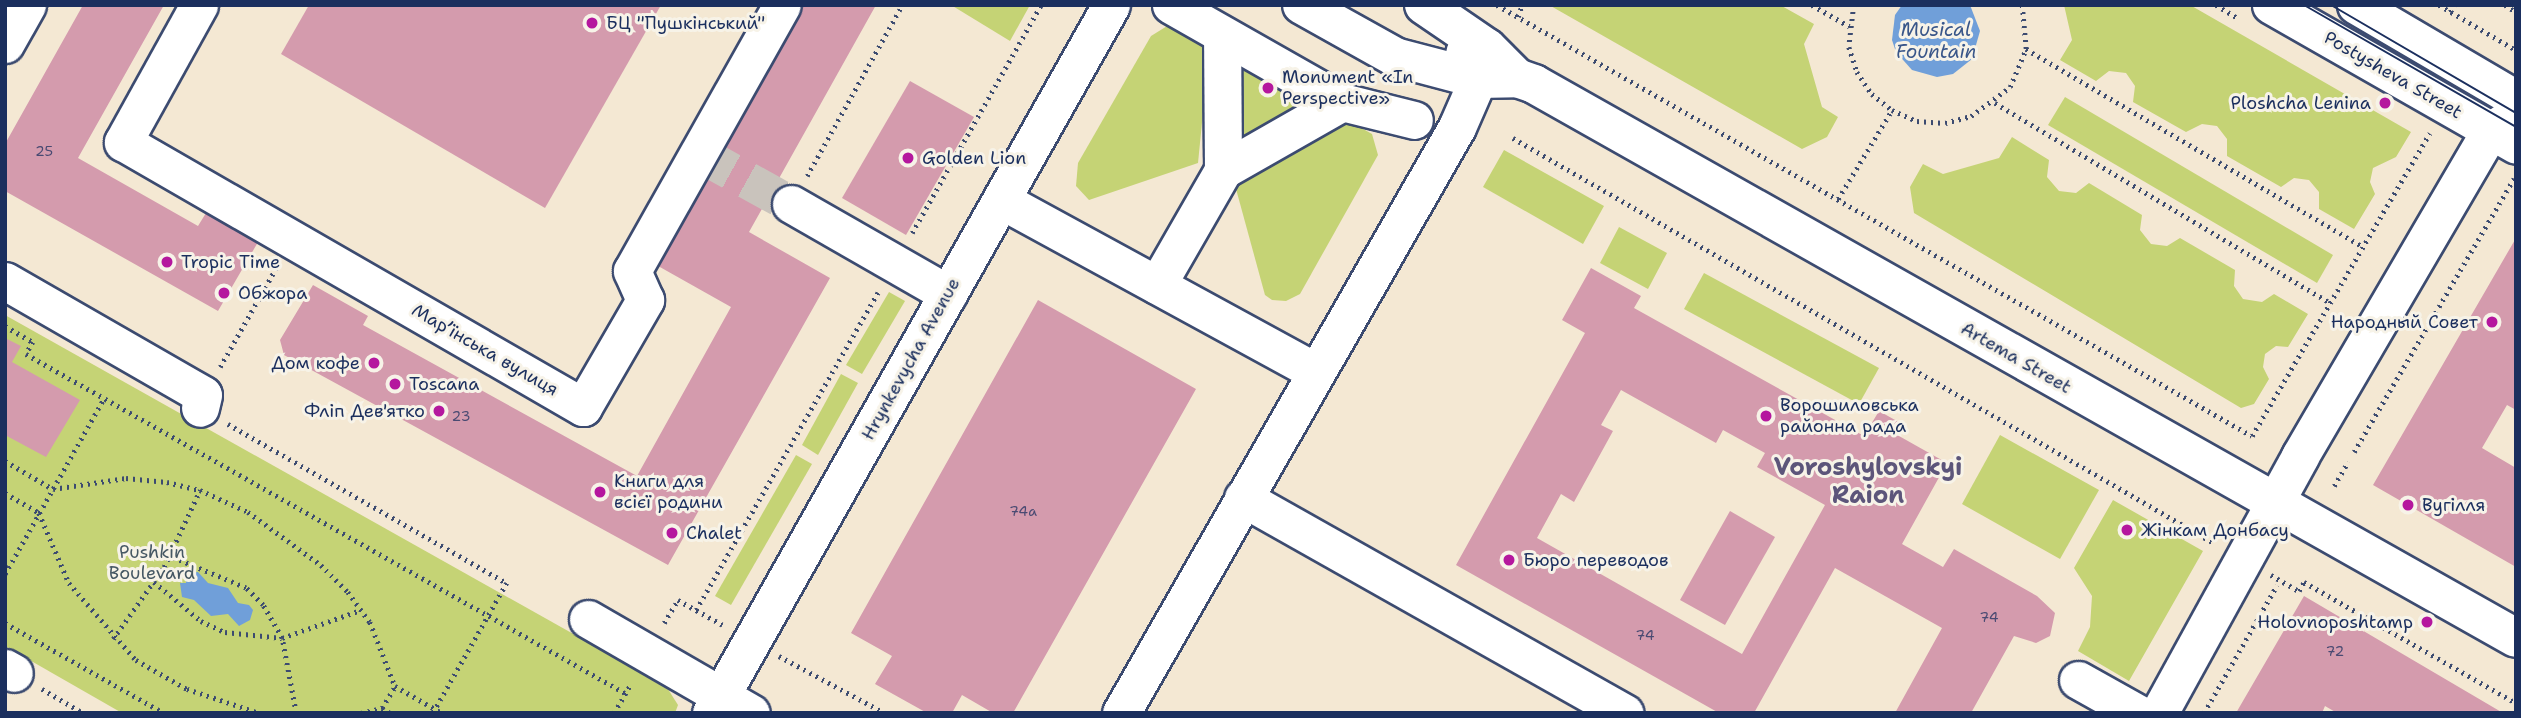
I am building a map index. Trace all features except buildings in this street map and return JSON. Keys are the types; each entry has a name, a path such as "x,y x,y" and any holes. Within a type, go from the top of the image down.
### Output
{"main road":[{"path":"1302,5 1395,57 1478,79 1517,78"},
{"name":"Artema Street","path":"1435,12 1487,48 1517,78 2516,638"}],"street":[{"path":"5,44 27,5"},
{"name":"Мар’їнська вулиця","path":"199,5 123,142 583,407 645,300 632,271 782,5"},
{"name":"Hrynkevycha Avenue","path":"727,707 948,294 1111,5"},
{"path":"1171,5 1342,102 1414,120"},
{"path":"2356,5 2516,99"},
{"path":"1121,713 1314,371 1457,127 1478,79 1435,12"},
{"name":"Postysheva Street","path":"2260,15 2507,130"},
{"path":"1157,285 1223,170 1222,35"},
{"path":"1223,170 1342,102"},
{"path":"2159,713 2255,566 2274,504 2507,130"},
{"path":"1001,200 1314,371"},
{"path":"791,204 948,294"},
{"path":"5,281 202,401"},
{"path":"1243,498 1625,713"},
{"path":"588,619 727,707"},
{"path":"2078,680 2137,713"}],"path":[{"path":"791,204 902,5"},
{"path":"696,610 1041,5"},
{"path":"1497,5 2252,436 2431,130 2420,124"},
{"path":"1518,17 1522,5"},
{"path":"1812,5 1849,26"},
{"path":"1854,5 1849,26 1857,72 1872,94 1892,110 1917,121 1945,123 1971,117 1995,103 2020,69 2026,49 2022,5"},
{"path":"2216,5 2260,15"},
{"path":"2439,5 2516,50"},
{"path":"2450,12 2454,5"},
{"path":"2505,5 2516,12"},
{"path":"2026,49 2362,246"},
{"path":"1995,103 2330,303"},
{"path":"1838,200 1892,110"},
{"path":"1513,138 2255,566 2299,590 2304,582 2516,703"},
{"path":"2354,452 2516,178"},
{"path":"292,240 202,401 507,583 434,711"},
{"path":"5,326 33,342 26,354 625,693"},
{"path":"5,574 104,398"},
{"path":"5,461 53,489 126,478 200,490 248,512 321,565 361,610 395,686 434,711 442,713"},
{"path":"2334,486 2348,462"},
{"path":"113,639 154,582 200,490"},
{"path":"5,493 39,513 69,583 113,639 136,660 187,689 259,713"},
{"path":"169,556 246,588 263,605 282,638 296,713"},
{"path":"154,582 201,621 225,632 282,638 361,610"},
{"path":"2204,713 2277,585"},
{"path":"5,623 164,713"},
{"path":"10,671 83,713"},
{"path":"382,708 395,686"},
{"path":"361,713 382,708 390,713"}],"green space":[{"path":"951,5 1030,5 1010,41"},
{"path":"1549,5 1780,5 1814,24 1804,44 1822,107 1838,117 1827,137 1802,149"},
{"path":"2064,5 2190,5 2411,132 2396,157 2373,168 2370,182 2375,194 2354,229 2319,209 2319,192 2309,180 2294,178 2281,187 2227,156 2227,139 2217,126 2202,124 2186,132 2133,102 2135,86 2126,73 2109,71 2096,81 2060,60 2072,40"},
{"path":"1172,23 1210,42 1198,163 1089,200 1076,186 1078,163 1151,36"},
{"path":"1236,55 1316,101 1248,150 1227,136"},
{"path":"2065,97 2333,255 2317,283 2048,125"},
{"path":"1333,112 1372,134 1378,155 1300,294 1286,301 1272,300 1265,295 1233,178"},
{"path":"2012,137 2049,160 2047,177 2059,191 2076,193 2089,183 2142,215 2140,230 2151,244 2167,246 2180,238 2235,270 2234,286 2243,299 2262,302 2274,294 2308,314 2288,347 2276,346 2265,354 2263,367 2269,379 2254,404 2241,408 1914,213 1910,187 1923,164 1943,174 1999,158"},
{"path":"1504,150 1604,206 1583,244 1483,187"},
{"path":"1619,227 1667,253 1648,289 1600,263"},
{"path":"1704,273 1879,368 1859,404 1684,309"},
{"path":"889,292 905,301 862,374 846,365"},
{"name":"Pushkin Boulevard","path":"5,315 666,686 678,705 675,713 122,713 5,646"},
{"path":"841,374 858,383 818,455 802,445"},
{"path":"2000,435 2099,490 2060,559 1962,504"},
{"path":"796,455 812,464 731,605 715,596"},
{"path":"2113,500 2203,551 2129,681 2078,651 2090,627 2092,596 2074,568"}],"water":[{"name":"Musical Fountain","path":"1902,5 1970,5 1980,31 1972,59 1953,74 1937,77 1912,70 1896,52 1892,40 1895,15"},
{"path":"198,572 208,583 228,588 238,603 249,605 253,610 250,620 239,626 228,614 211,616 194,600 182,597 180,583 186,583 186,573"}],"tunnel":[{"path":"699,153 791,204"}],"tram line":[{"path":"2304,5 2516,127"},
{"path":"2331,5 2516,113"}],"place":[{"name":"БЦ \"Пушкінський\"","path":"592,23"},
{"name":"Monument «In Perspective»","path":"1268,88"},
{"name":"Ploshcha Lenina","path":"2385,103"},
{"name":"Golden Lion","path":"908,158"},
{"name":"Tropic Time","path":"167,262"},
{"name":"Обжора","path":"224,293"},
{"name":"Народный Совет","path":"2492,322"},
{"name":"Дом кофе","path":"374,363"},
{"name":"Toscana","path":"395,384"},
{"name":"Фліп Дев'ятко","path":"439,411"},
{"name":"Ворошиловська районна рада","path":"1766,416"},
{"name":"Книги для всієї родини","path":"600,492"},
{"name":"Вугілля","path":"2408,505"},
{"name":"Жінкам Донбасу","path":"2127,530"},
{"name":"Chalet","path":"672,533"},
{"name":"Бюро переводов","path":"1509,560"},
{"name":"Holovnoposhtamp","path":"2427,622"}],"district":[{"name":"Voroshylovskyi Raion","path":"1868,482"}]}
